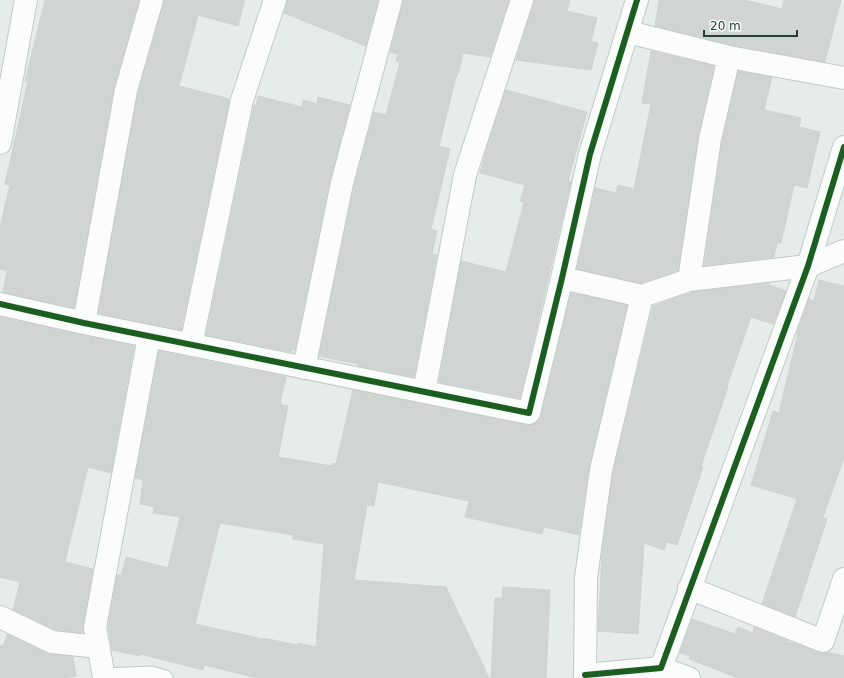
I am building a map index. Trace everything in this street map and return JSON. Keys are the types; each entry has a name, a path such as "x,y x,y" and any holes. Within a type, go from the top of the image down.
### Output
{"street":[{"path":"0,143 26,0"},
{"path":"84,323 126,90 152,0"},
{"path":"191,345 242,100 275,0"},
{"path":"304,368 342,183 391,0"},
{"path":"424,392 464,175 522,0"},
{"path":"0,304 84,323 529,413 590,154 637,0"},
{"path":"628,32 729,57 843,73"},
{"path":"689,280 710,139 729,57"},
{"path":"661,668 808,266 844,147"},
{"path":"562,278 642,296 689,280 808,266 844,251"},
{"path":"642,296 601,470 586,578 585,676 661,668 689,678"},
{"path":"104,677 95,627 149,336"},
{"path":"689,588 823,641 844,579"},
{"path":"0,617 52,642 99,647"}],"lane":[{"path":"104,677 151,674 164,678"}],"building":[{"path":"45,0 139,0 114,88 74,308 3,292 7,271 0,269 0,227 10,185 5,184 28,81 25,81"},
{"path":"164,0 245,0 238,26 198,15 179,86 230,99 181,330 98,313 138,93"},
{"path":"287,0 378,0 366,46 284,13"},
{"path":"403,0 509,0 490,57 463,53 459,72 456,77 439,146 450,149 431,229 437,231 432,254 437,255 414,377 358,366 358,364 319,356 354,186 374,112 386,115 400,62 396,61 398,54 390,52"},
{"path":"534,0 570,0 567,11 597,18 591,41 598,43 591,70 516,60"},
{"path":"659,0 744,0 782,9 784,0 841,0 825,62 732,45 655,26"},
{"path":"651,51 714,66 698,137 678,271 641,283 577,269 595,188 616,193 618,185 634,189 651,104 642,103"},
{"path":"738,71 772,77 764,110 801,118 799,127 820,132 807,188 794,185 781,243 777,243 774,257 704,266 722,141"},
{"path":"506,90 587,112 568,181 571,182 520,398 439,382 461,261 506,272 524,202 520,201 525,185 480,173"},
{"path":"258,96 302,107 303,100 317,104 318,97 350,105 330,180 295,350 292,350 291,352 206,335 254,105 256,105"},
{"path":"819,280 844,286 844,458 823,517 827,519 795,617 762,604 797,499 751,485 773,411 779,413 797,333 809,299 814,301"},
{"path":"769,283 769,285 786,291 773,324 751,317 701,466 703,467 677,545 667,542 664,550 644,543 638,634 598,631 602,554 613,472 653,306 692,292"},
{"path":"571,293 627,305 589,467 579,535 544,527 542,534 465,517 469,501 378,482 374,506 367,505 354,580 446,587 489,678 257,678 204,665 203,670 140,654 139,656 112,650 108,627 117,575 121,576 126,557 168,568 180,517 153,513 154,507 140,504 143,480 135,478 159,351 286,377 280,404 288,406 278,457 332,466 333,463 336,464 353,390 527,425 532,425 538,422 541,416","holes":["220,523 293,535 293,539 324,544 316,647 298,643 297,645 263,639 195,624"]},
{"path":"0,317 134,346 111,473 88,467 65,562 93,569 83,625 83,633 55,630 13,610 20,582 0,577"},
{"path":"503,587 550,590 546,678 491,678 495,598 502,598"},
{"path":"692,619 735,634 738,627 753,633 754,627 787,640 787,642 800,645 818,653 828,652 844,656 844,678 738,678 689,659 690,656 680,653"},
{"path":"7,634 47,653 73,657 76,676 62,678 0,678 0,646 4,645"}],"cycle path":[{"path":"0,304 84,323 529,413 590,154 637,0"},
{"path":"585,675 661,668 808,266 844,147"}]}
